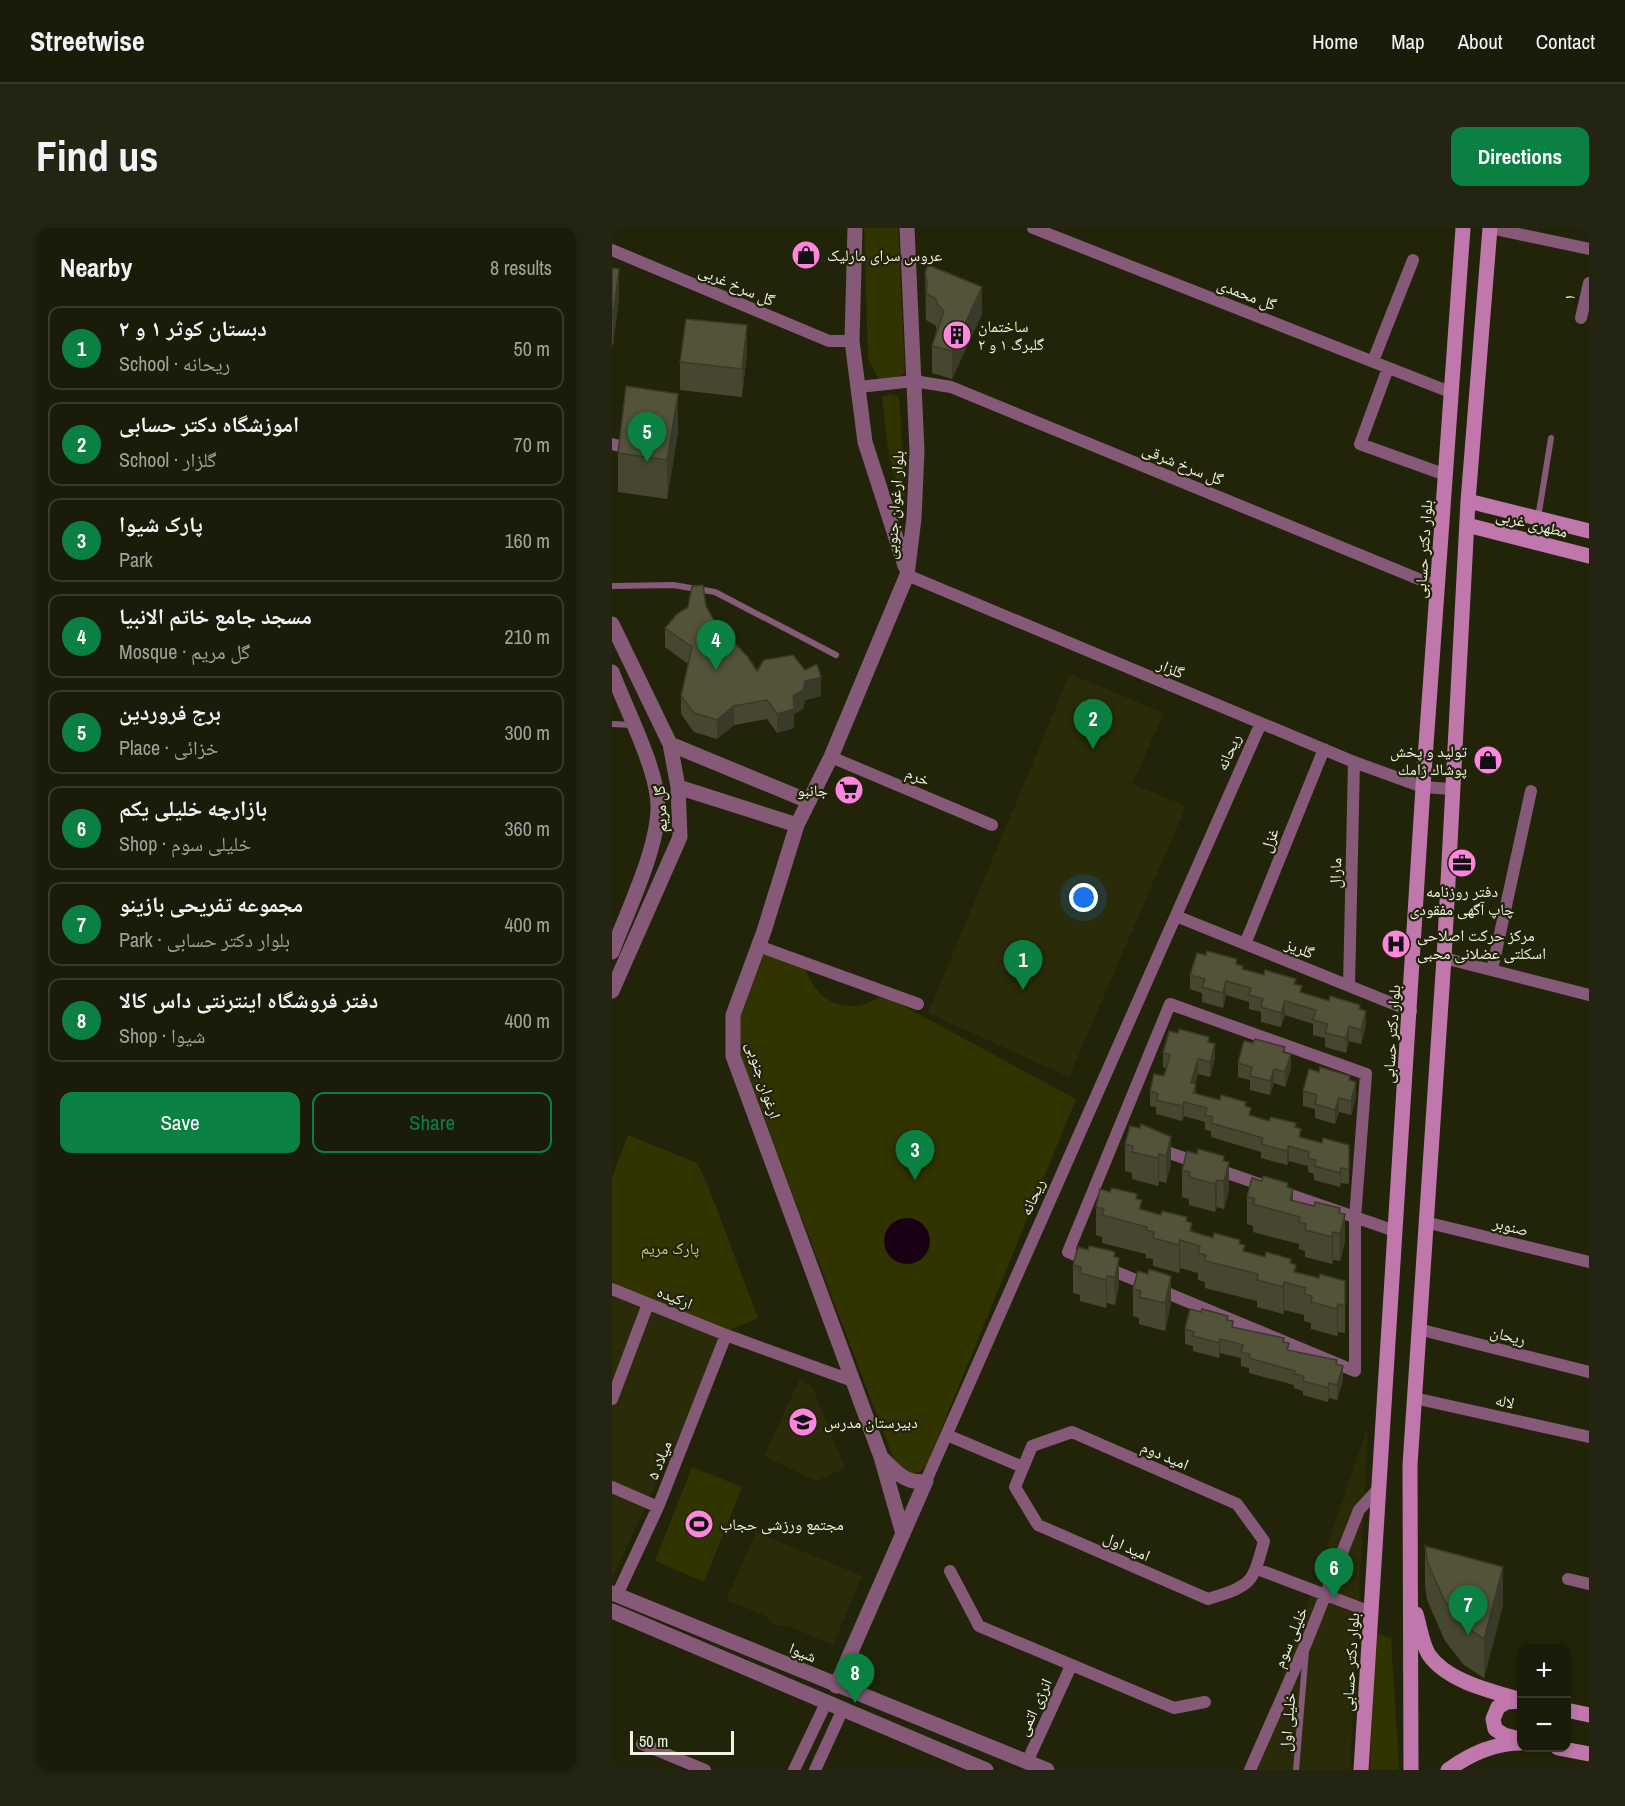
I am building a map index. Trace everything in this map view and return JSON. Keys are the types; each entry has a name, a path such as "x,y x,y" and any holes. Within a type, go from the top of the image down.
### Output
{"main road":[{"name":"بلوار دکتر حسابی","path":"1361,1770 1450,392 1463,228"},
{"path":"1411,1770 1410,1465 1444,958 1451,789 1468,501 1490,228"},
{"name":"مطهری غربی","path":"1468,501 1589,531"},
{"path":"1515,537 1513,520 1522,514"},
{"name":"مطهری غربی","path":"1467,525 1589,556"},
{"path":"1411,1601 1428,1653 1440,1666 1485,1689 1517,1699"},
{"path":"1517,1701 1507,1702 1498,1707 1493,1719 1495,1729 1517,1740"},
{"path":"1571,1711 1589,1715"},
{"path":"1448,1770 1474,1753 1517,1742"},
{"path":"1571,1751 1589,1754"}],"street":[{"name":"بلوار ارغوان جنوبی","path":"855,228 852,341 865,442 907,574"},
{"name":"بلوار ارغوان جنوبی","path":"907,228 917,451 914,518 907,574"},
{"name":"گل محمدی","path":"1033,228 1450,392"},
{"path":"1490,228 1539,233 1589,248"},
{"name":"گل سرخ غربی","path":"612,250 829,341 852,341"},
{"path":"1373,361 1413,260"},
{"name":"۱","path":"1581,318 1589,283"},
{"path":"1388,368 1360,444 1446,475"},
{"name":"گل سرخ شرقی","path":"859,387 914,381 951,387 1438,587"},
{"name":"گلزار","path":"907,574 1354,762 1424,787 1451,789"},
{"name":"ارغوان جنوبی","path":"903,1534 881,1457 733,1056 733,1015 797,825 831,757 907,574"},
{"name":"گل مریم","path":"612,624 670,744 678,787 680,837 612,991"},
{"name":"گل مریم","path":"612,672 652,774 658,806 656,829 612,952"},
{"name":"ریحانه","path":"836,1686 1261,723"},
{"path":"670,744 808,801"},
{"name":"غزل","path":"1245,944 1324,749"},
{"name":"خرم","path":"831,757 992,825"},
{"name":"مارال","path":"1349,986 1354,762"},
{"path":"678,787 797,825"},
{"path":"1492,970 1531,791"},
{"name":"گلریز","path":"1176,916 1411,1011"},
{"path":"758,946 918,1004"},
{"path":"1444,958 1589,994"},
{"path":"1170,1004 1366,1074 1355,1218 1355,1371 1068,1252 1120,1136 1170,1004"},
{"path":"1148,1146 1395,1232"},
{"name":"صنوبر","path":"1425,1222 1589,1262"},
{"name":"ارکیده","path":"612,1289 726,1335 853,1381"},
{"path":"613,1392 648,1304"},
{"name":"ریحان","path":"1418,1329 1589,1372"},
{"name":"میلاد ۵","path":"614,1594 658,1507 726,1335"},
{"name":"لاله","path":"1414,1398 1589,1437"},
{"name":"امید دوم","path":"1023,1467 1032,1446 1072,1432 1215,1494 1237,1504 1264,1541 1257,1569"},
{"path":"947,1435 1023,1467"},
{"path":"881,1457 903,1478 914,1483 926,1481"},
{"name":"امید اول","path":"1023,1467 1015,1486 1038,1525 1049,1530 1208,1599 1244,1587 1257,1569"},
{"path":"612,1487 658,1507"},
{"name":"خلیلی سوم","path":"1250,1770 1307,1641 1359,1510 1379,1488"},
{"path":"1257,1569 1371,1612"},
{"path":"950,1571 979,1626 1174,1708 1205,1702"},
{"path":"1568,1579 1589,1584"},
{"name":"شیوا","path":"614,1594 1047,1770"},
{"path":"612,1611 986,1770"},
{"path":"734,1662 741,1646"},
{"name":"انرژی اتمی","path":"1027,1762 1071,1666"},
{"path":"794,1770 827,1701"},
{"path":"815,1770 843,1708"},
{"path":"642,1744 705,1770"}],"lane":[{"path":"1538,518 1551,438"},
{"path":"612,586 672,585 715,592 836,656"},
{"path":"612,724 632,725"},
{"name":"خلیلی اول","path":"1296,1770 1307,1641"}],"shaded area":[{"path":"1070,674 1164,713 1132,784 1186,806 1069,1077 928,1013"},
{"path":"907,1218 923,1225 930,1241 923,1257 907,1264 891,1257 884,1241 891,1225"},
{"path":"612,1289 726,1335 613,1576 612,1576"},
{"name":"دبیرستان مدرس","path":"800,1378 813,1388 845,1468 816,1481 764,1456"},
{"path":"1368,1426 1350,1770 1251,1770"},
{"path":"756,1532 862,1576 833,1645 790,1627 774,1625 764,1615 726,1600"}],"green space":[{"path":"864,228 898,228 905,372 893,379 878,378 868,358"},
{"path":"890,394 899,397 905,498 891,464 882,397"},
{"path":"766,949 801,965 820,993 836,1004 855,1006 883,995 1076,1099 927,1464 917,1473 908,1474 894,1460 742,1061 738,1022"},
{"name":"پارک مریم","path":"628,1135 697,1163 707,1183 758,1318 725,1332 612,1287 612,1177"},
{"name":"مجتمع ورزشی حجاب","path":"692,1467 742,1487 704,1582 655,1561"},
{"path":"1375,1632 1391,1638 1399,1770 1370,1770"}],"building":[{"path":"928,265 982,287 952,351 932,346 944,311 937,304 936,299 926,293 925,273"},
{"path":"612,268 619,269 613,317 612,317"},
{"path":"686,319 747,325 742,369 680,362"},
{"path":"626,386 678,394 667,460 618,453"},
{"path":"703,585 706,606 716,624 748,657 757,671 764,660 793,655 805,670 817,664 821,677 805,681 803,690 793,696 794,709 777,714 767,700 734,706 717,720 694,713 681,696 692,647 665,628 677,614 688,607 692,586"},
{"path":"1207,951 1237,959 1236,964 1243,966 1242,969 1264,975 1265,970 1296,979 1294,984 1302,986 1300,992 1329,1001 1330,996 1360,1005 1359,1009 1366,1011 1361,1030 1349,1026 1346,1038 1325,1033 1328,1024 1313,1020 1316,1010 1285,1001 1281,1013 1261,1007 1263,999 1249,995 1251,988 1226,981 1223,993 1202,987 1205,979 1190,975 1197,953 1206,955"},
{"path":"1179,1029 1209,1037 1208,1042 1215,1044 1210,1062 1198,1059 1191,1083 1196,1084 1193,1093 1220,1100 1221,1095 1246,1102 1245,1106 1251,1108 1249,1115 1269,1121 1271,1117 1296,1123 1295,1127 1301,1129 1299,1137 1322,1143 1323,1138 1349,1145 1349,1170 1341,1168 1340,1173 1314,1166 1316,1160 1308,1158 1309,1152 1289,1146 1287,1151 1261,1144 1263,1138 1211,1123 1213,1117 1205,1115 1207,1108 1184,1102 1182,1106 1156,1100 1158,1094 1150,1091 1154,1074 1164,1076 1170,1055 1163,1053 1169,1031 1178,1033"},
{"path":"1255,1039 1285,1047 1283,1052 1291,1054 1285,1072 1274,1069 1270,1081 1250,1076 1252,1067 1238,1063 1244,1041 1253,1043"},
{"path":"1320,1067 1350,1076 1349,1080 1356,1082 1351,1101 1339,1098 1335,1110 1315,1104 1317,1095 1303,1091 1309,1069 1319,1072"},
{"path":"1141,1124 1171,1137 1166,1156 1159,1154 1158,1158 1132,1152 1133,1146 1125,1144 1130,1126 1140,1128"},
{"path":"1198,1149 1224,1156 1223,1161 1229,1162 1224,1181 1217,1180 1215,1184 1189,1177 1190,1172 1182,1170 1187,1151 1197,1154"},
{"path":"1263,1176 1288,1183 1287,1187 1293,1189 1290,1200 1314,1206 1315,1202 1340,1208 1339,1213 1345,1214 1340,1234 1333,1232 1332,1237 1305,1230 1306,1224 1299,1222 1300,1217 1253,1204 1255,1199 1247,1196 1252,1178 1262,1181"},
{"path":"1112,1188 1137,1194 1136,1199 1142,1200 1139,1209 1161,1215 1162,1211 1187,1217 1186,1221 1192,1223 1190,1231 1213,1238 1214,1233 1240,1240 1239,1244 1245,1245 1243,1251 1265,1257 1266,1252 1291,1259 1290,1263 1296,1265 1294,1272 1319,1278 1320,1274 1345,1281 1345,1306 1338,1304 1337,1309 1311,1302 1312,1296 1304,1294 1306,1288 1284,1282 1283,1287 1257,1280 1258,1274 1205,1261 1206,1255 1198,1253 1200,1246 1180,1240 1179,1245 1153,1238 1154,1232 1146,1230 1147,1227 1102,1215 1104,1209 1096,1207 1100,1189 1110,1192"},
{"path":"1089,1246 1115,1253 1114,1257 1119,1258 1115,1277 1107,1276 1106,1280 1080,1273 1081,1267 1073,1265 1078,1247 1088,1250"},
{"path":"1149,1269 1171,1276 1165,1303 1139,1297 1141,1291 1133,1289 1138,1271 1148,1274"},
{"path":"1190,1309 1201,1312 1202,1309 1228,1316 1227,1320 1233,1321 1232,1327 1284,1338 1283,1342 1289,1343 1287,1350 1337,1360 1336,1364 1343,1366 1337,1385 1329,1383 1328,1388 1303,1381 1304,1376 1294,1374 1295,1371 1249,1358 1250,1354 1241,1352 1243,1345 1220,1339 1219,1343 1193,1336 1194,1332 1185,1329"},
{"path":"1425,1546 1503,1567 1484,1639 1464,1626 1445,1602 1427,1561"}],"place":[{"name":"عروس سرای مارلیک","path":"806,255"},
{"name":"ساختمان گلبرگ ۱ و ۲","path":"957,335"},
{"name":"برج فروردین","path":"647,462"},
{"name":"مسجد جامع خاتم الانبیا","path":"716,670"},
{"name":"اموزشگاه دکتر حسابی","path":"1093,749"},
{"name":"توليد و پخش پوشاك ژامك","path":"1488,760"},
{"name":"جانبو","path":"849,790"},
{"name":"دفتر روزنامه چاپ آگهی مفقودی","path":"1462,863"},
{"name":"مرکز حرکت اصلاحی اسکلتی عضلانی محبی","path":"1396,944"},
{"name":"دبستان کوثر ۱ و ۲","path":"1023,990"},
{"name":"پارک شیوا","path":"915,1180"},
{"name":"دبیرستان مدرس","path":"803,1422"},
{"name":"مجتمع ورزشی حجاب","path":"699,1524"},
{"name":"بازارچه خلیلی یکم","path":"1334,1598"},
{"name":"مجموعه تفریحی بازینو","path":"1468,1635"},
{"name":"دفتر فروشگاه اینترنتی داس کالا","path":"855,1703"}]}
